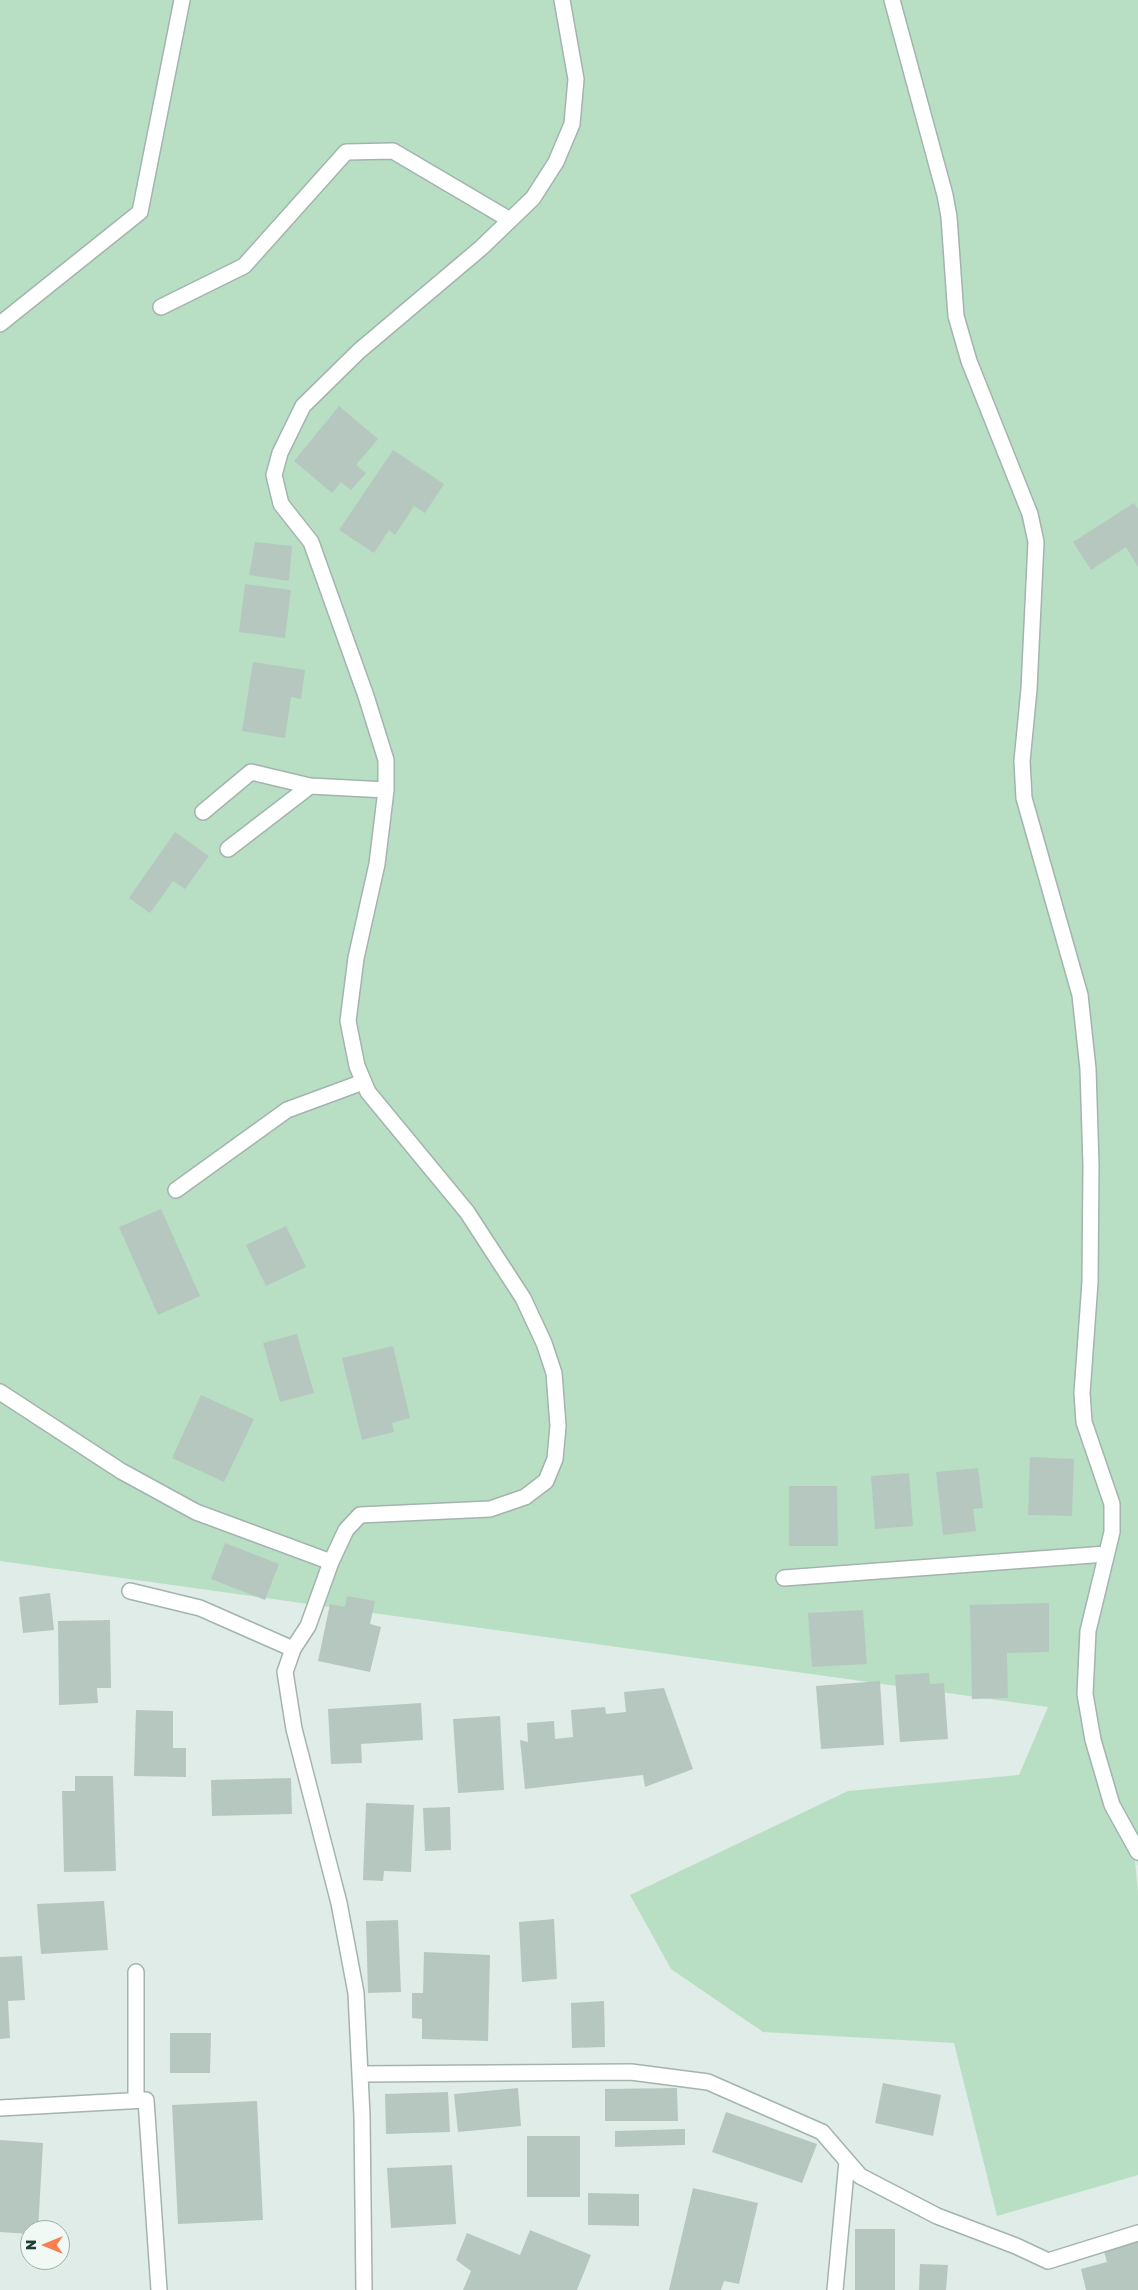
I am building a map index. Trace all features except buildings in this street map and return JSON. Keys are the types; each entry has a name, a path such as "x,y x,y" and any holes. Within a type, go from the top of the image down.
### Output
{"street":[{"path":"0,324 140,212 182,0"},
{"path":"364,2290 360,2074 355,1984 339,1903 294,1729 285,1672 293,1649 308,1626 331,1562 346,1530 360,1515 490,1509 525,1497 546,1480 555,1460 558,1426 554,1372 544,1343 523,1298 467,1212 368,1092 357,1066 348,1021 356,958 377,864 386,790 386,760 360,678 311,542 281,504 274,475 280,453 303,406 359,351 533,198 556,162 572,124 576,79 562,0"},
{"path":"892,0 945,195 949,217 956,316 969,361 1030,514 1036,542 1029,689 1022,762 1024,798 1080,995 1088,1069 1091,1166 1090,1282 1082,1392 1084,1422 1112,1504 1112,1532 1088,1631 1086,1694 1093,1740 1112,1805 1138,1852"},
{"path":"161,307 244,266 346,152 393,151 510,220"},
{"path":"203,812 251,772 310,786 386,790"},
{"path":"228,850 310,786"},
{"path":"176,1190 288,1110 363,1082"},
{"path":"0,1392 121,1471 196,1512 331,1562"},
{"path":"784,1578 1106,1554"},
{"path":"130,1591 200,1608 293,1649"},
{"path":"136,1972 136,2100"},
{"path":"360,2074 631,2072 708,2082 822,2132 860,2176 937,2216 1016,2246 1048,2261 1138,2234"},
{"path":"0,2108 146,2100 159,2290"},
{"path":"835,2290 847,2161"}],"green space":[{"path":"0,0 1138,0 1138,1866 1134,1851 1138,1891 1138,2175 997,2216 954,2043 763,2032 671,1969 630,1895 848,1791 1019,1775 1048,1707 0,1561"}]}
